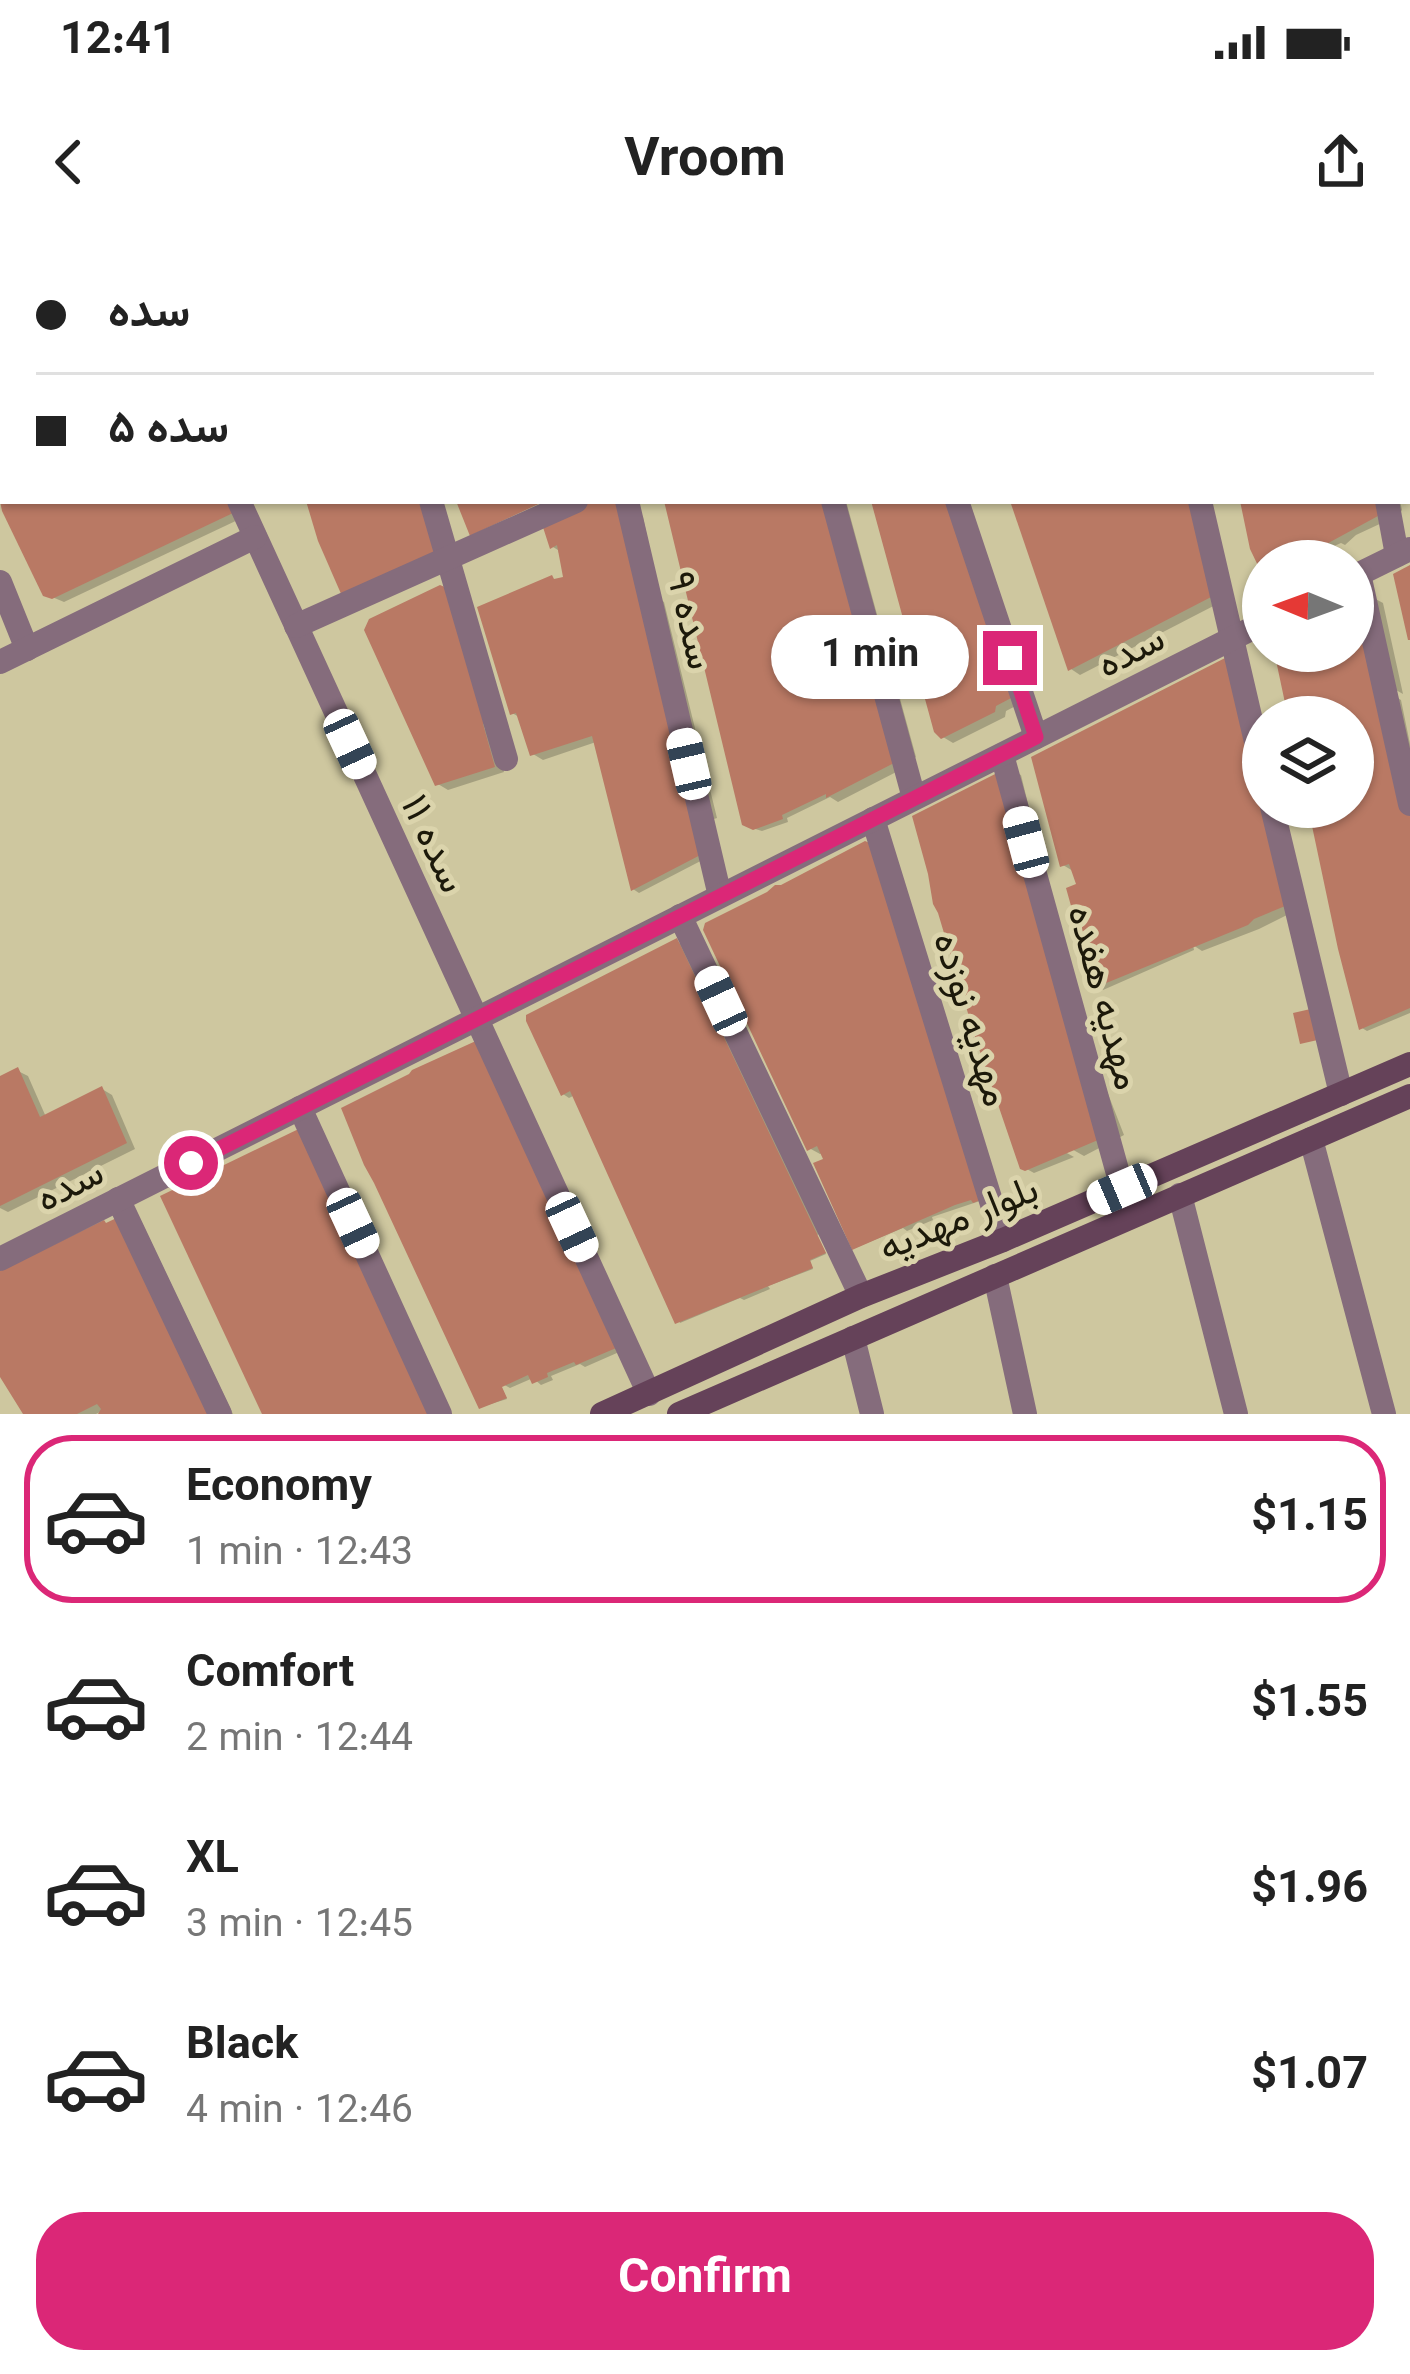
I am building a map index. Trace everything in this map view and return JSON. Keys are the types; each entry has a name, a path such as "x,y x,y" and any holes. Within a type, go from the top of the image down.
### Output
{"main road":[{"name":"بلوار مهدیه","path":"602,1414 861,1296 1003,1240 1410,1064"},
{"name":"بلوار مهدیه","path":"680,1414 729,1404 854,1338 1410,1096"}],"street":[{"name":"سده ۱۱","path":"240,504 649,1394"},
{"path":"432,504 506,759"},
{"path":"296,626 569,504"},
{"name":"سده ۹","path":"628,504 720,896"},
{"path":"834,504 914,798"},
{"path":"958,504 1036,737"},
{"path":"1201,504 1245,696"},
{"path":"1374,567 1404,552 1388,504"},
{"path":"0,662 255,537"},
{"path":"0,582 27,649"},
{"name":"سده","path":"0,1259 1242,634"},
{"path":"1374,652 1410,804"},
{"name":"مهدیه هفده","path":"1002,754 1122,1189"},
{"name":"مهدیه نوزده","path":"873,819 1003,1240"},
{"path":"1276,828 1341,1094"},
{"path":"680,916 861,1296"},
{"path":"300,1108 440,1414"},
{"path":"1311,1139 1384,1414"},
{"path":"1180,1195 1236,1414"},
{"path":"118,1199 220,1414"},
{"path":"994,1276 1025,1414"},
{"path":"854,1338 872,1414"}],"building":[{"path":"1,504 234,504 233,513 52,599 43,596"},
{"path":"307,504 421,504 435,554 342,596"},
{"path":"457,504 539,504 470,536"},
{"path":"574,504 634,504 710,850 631,891 592,736 530,756 516,713 510,715 477,607 552,575 563,577 557,545 550,549 541,521"},
{"path":"665,504 839,504 894,763 782,815 783,819 753,830 742,825"},
{"path":"872,504 955,504 1013,697 996,706 995,712 941,739 934,732"},
{"path":"1011,504 1202,504 1215,595 1068,671"},
{"path":"1241,504 1392,504 1389,510 1334,540 1248,540"},
{"path":"1410,565 1410,640 1408,640 1393,574"},
{"path":"440,585 447,588 489,722 483,724 495,767 435,786 364,630 369,619"},
{"path":"1227,657 1242,708 1242,828 1269,828 1290,904 1094,988 1066,888 1076,884 1069,864 1060,867 1031,757"},
{"path":"1374,661 1410,782 1410,1008 1359,1030 1312,828 1374,828 1374,696 1284,696 1278,672 1374,672"},
{"path":"1011,766 1098,1140 1025,1171 1020,1169 976,1040 933,904 912,816"},
{"path":"865,841 877,846 988,1197 955,1205 852,1250 813,1163 823,1159 817,1146 807,1151 703,930 705,923"},
{"path":"677,938 826,1253 810,1260 813,1268 675,1324 570,1091 561,1096 526,1015"},
{"path":"1315,1008 1322,1039 1300,1044 1293,1013"},
{"path":"478,1040 621,1346 547,1373 548,1377 532,1384 528,1375 502,1387 507,1398 479,1409 341,1108"},
{"path":"18,1067 40,1117 102,1086 127,1143 0,1206 0,1076"},
{"path":"309,1124 447,1414 262,1414 160,1196"},
{"path":"127,1213 226,1414 98,1414 97,1404 77,1414 23,1414 0,1377 0,1271"}],"route":[{"path":"191,1163 1036,737 1010,658"}]}
